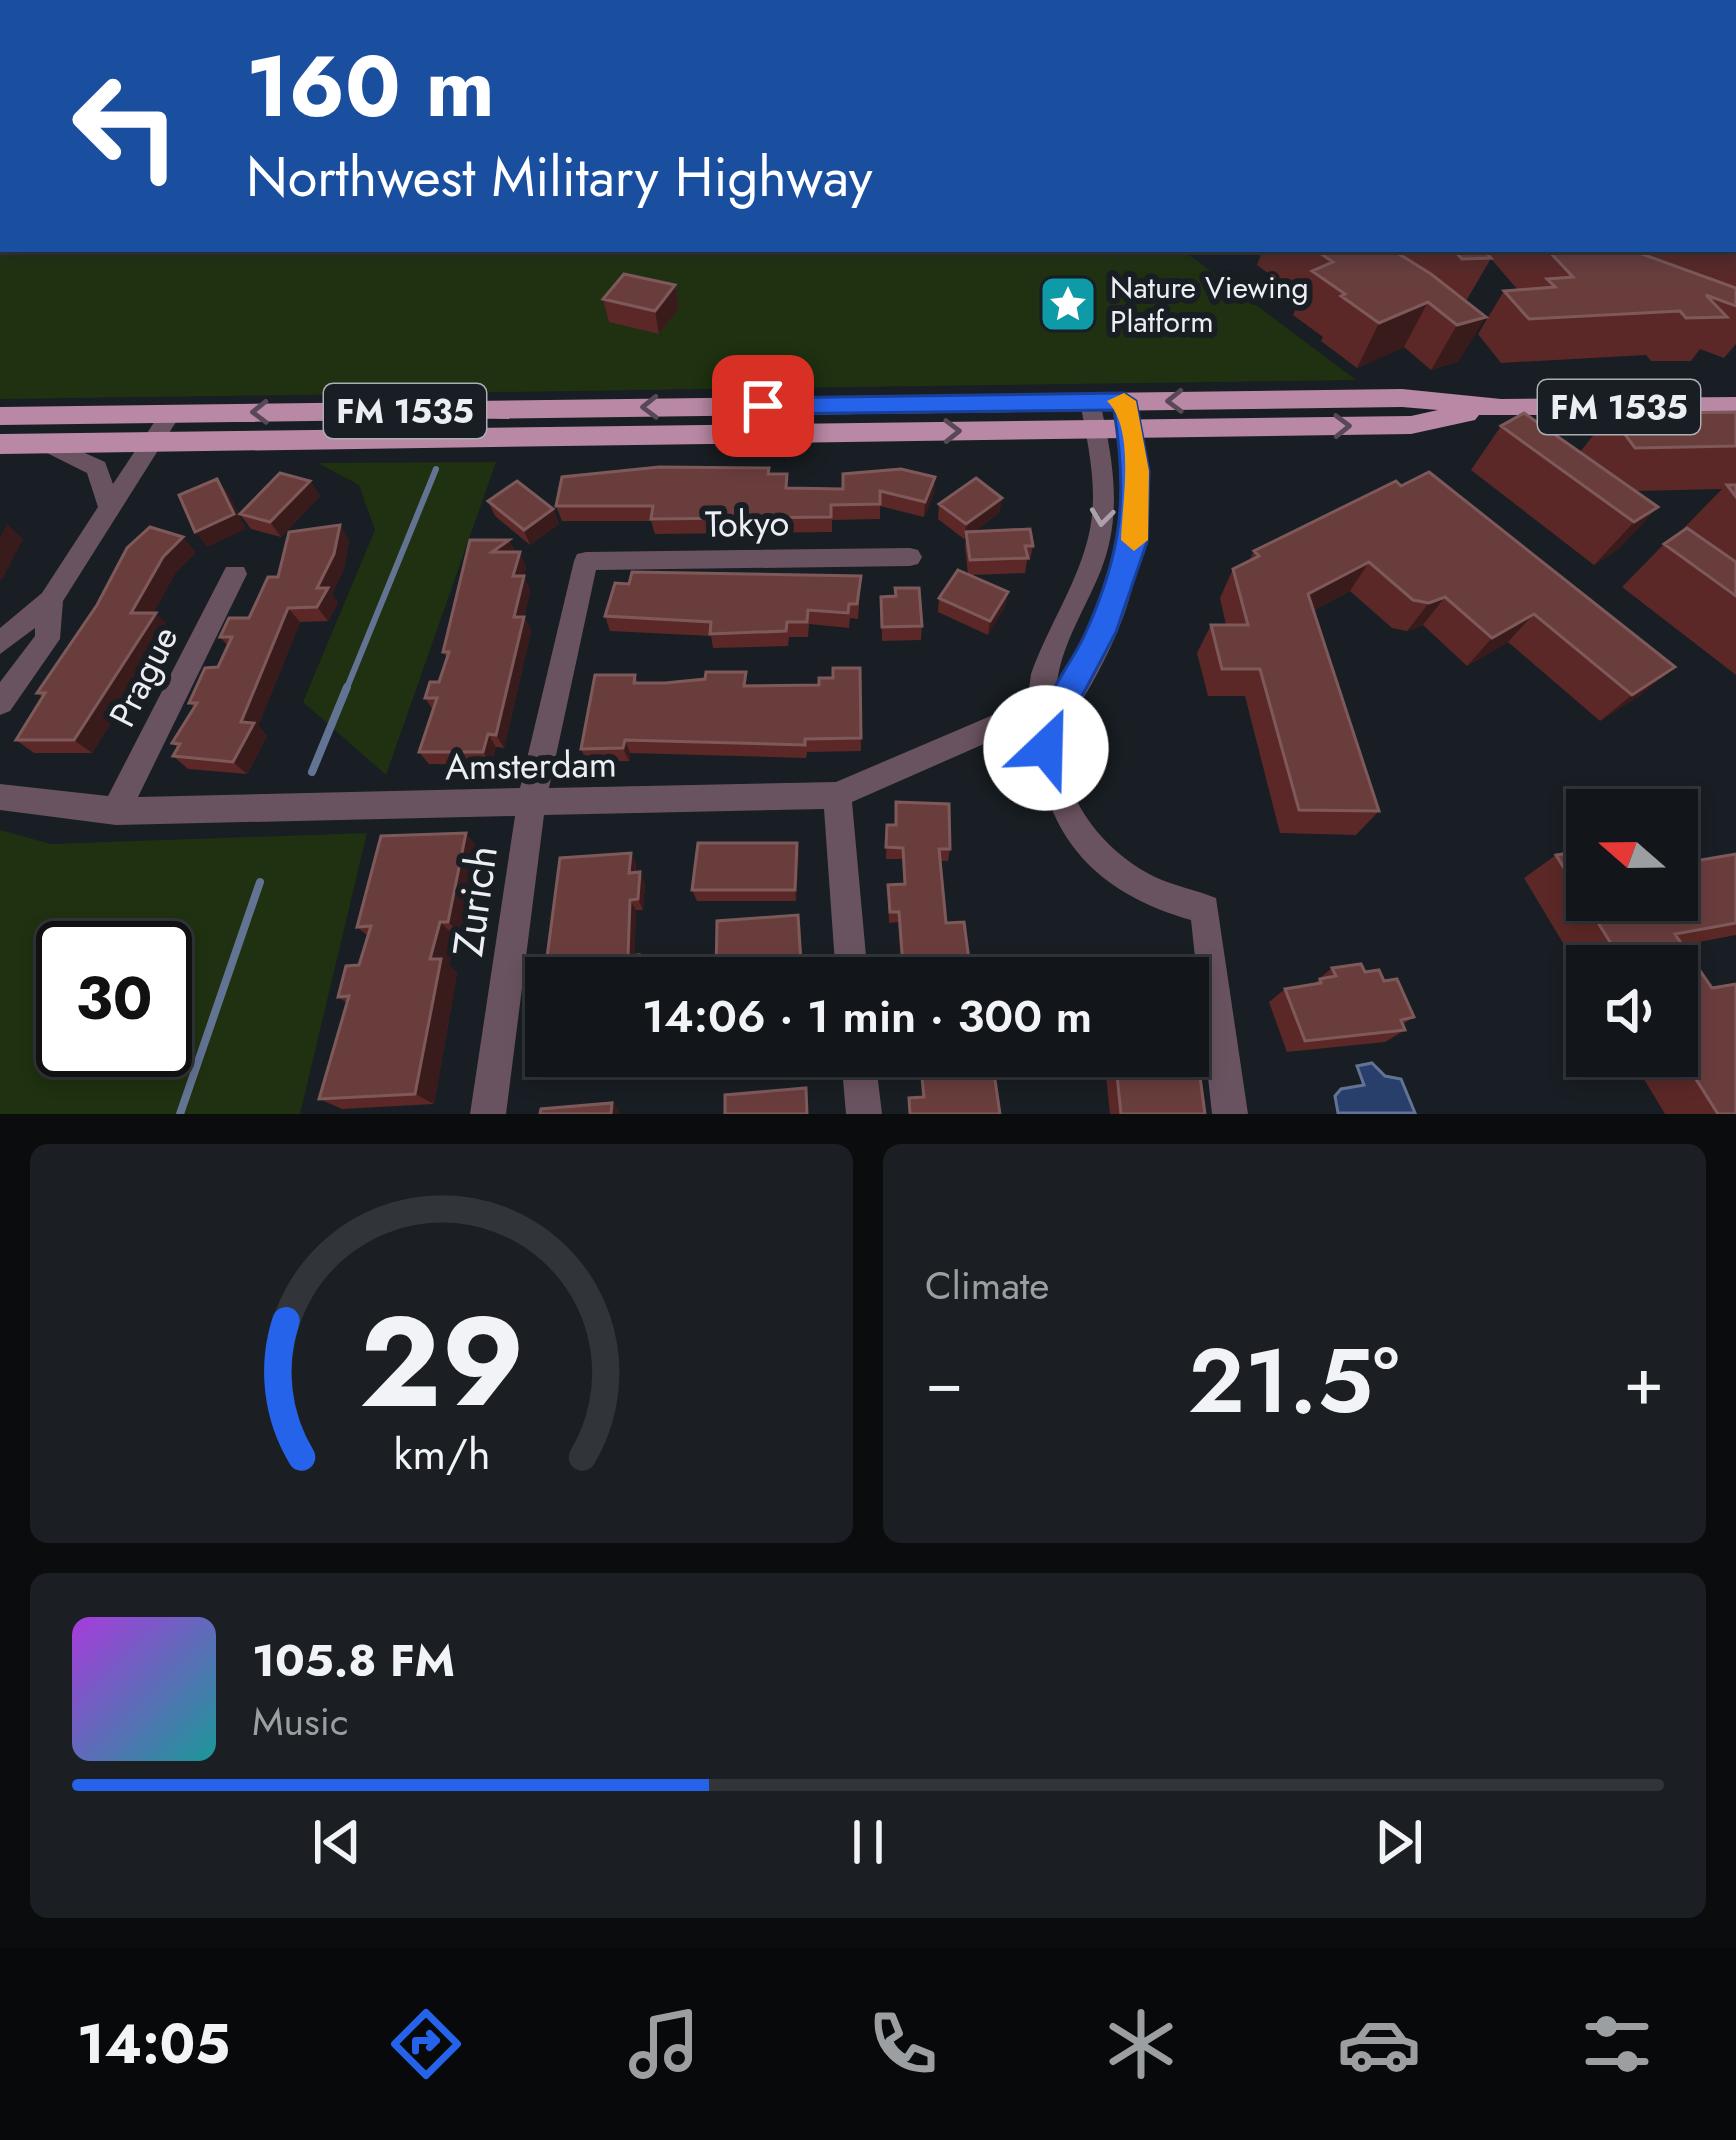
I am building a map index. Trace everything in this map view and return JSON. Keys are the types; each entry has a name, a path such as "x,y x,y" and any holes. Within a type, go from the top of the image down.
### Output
{"main road":[{"name":"FM 1535","path":"0,416 1128,415 1411,424 1501,408 1736,406"},
{"name":"FM 1535","path":"0,444 1093,415"}],"street":[{"path":"0,643 51,600 170,414"},
{"path":"1093,415 1105,493 1093,561 1042,688 1050,723 1048,765 1057,798 1090,847 1151,891 1205,909 1230,1114"},
{"path":"1050,723 1068,700 1125,571 1138,502 1128,415"},
{"path":"47,444 97,468 110,508"},
{"name":"Tokyo","path":"586,561 910,557"},
{"name":"Zurich","path":"488,1114 531,805 586,561"},
{"path":"1093,561 1125,571"},
{"name":"Prague","path":"116,811 235,574"},
{"path":"0,703 10,675 47,639 51,600"},
{"name":"Amsterdam","path":"0,797 116,811 837,795 1000,724 1050,723"},
{"path":"837,795 850,957"},
{"path":"860,1077 864,1114"}],"green space":[{"path":"0,252 1185,252 1356,380 0,399"},
{"path":"496,462 386,775 303,702 375,530 359,485 318,463"},
{"path":"0,830 51,844 367,833 300,1114 0,1114"}],"water":[{"path":"1372,1063 1385,1076 1401,1079 1415,1113 1338,1113 1335,1096 1341,1089 1364,1085 1357,1066"}],"building":[{"path":"1318,252 1396,252 1486,317 1457,325 1428,302 1379,323 1312,271 1333,262"},
{"path":"1456,252 1486,252 1491,258 1462,259"},
{"path":"1550,252 1636,252 1736,288 1736,306 1706,295 1727,317 1686,318 1680,311 1529,319 1504,291 1555,287 1547,279 1573,277"},
{"path":"624,274 675,285 655,311 603,299"},
{"path":"1736,412 1736,446 1635,448 1610,414"},
{"path":"1524,413 1658,507 1634,522 1501,426"},
{"path":"659,467 769,468 768,474 787,474 786,488 843,489 843,474 901,469 935,477 925,502 880,491 880,504 831,505 831,517 651,519 653,506 556,506 562,477"},
{"path":"1429,472 1675,667 1632,695 1534,614 1492,638 1445,597 1429,603 1413,600 1369,562 1308,594 1379,811 1299,810 1260,669 1222,669 1211,625 1248,625 1233,569 1259,556 1254,551 1396,481 1401,486"},
{"path":"280,473 310,481 270,522 240,514"},
{"path":"976,478 1002,498 966,524 939,504"},
{"path":"217,479 234,514 195,532 179,495"},
{"path":"517,481 553,509 524,530 488,501"},
{"path":"340,525 334,554 317,588 328,588 317,607 288,608 241,722 254,723 233,762 173,756 180,744 172,743 197,703 189,703 205,668 218,667 232,637 220,637 229,618 249,618 268,577 278,577 289,532"},
{"path":"150,527 183,537 163,557 131,613 156,613 74,740 16,740 45,693 37,693 97,605 127,548"},
{"path":"1687,528 1736,562 1736,596 1664,544"},
{"path":"1030,529 1033,546 1025,546 1028,558 970,560 966,532"},
{"path":"470,540 509,540 492,552 520,552 513,576 524,576 514,617 524,617 496,735 488,734 483,752 419,752 437,698 425,698 430,682 439,682 449,652 443,652"},
{"path":"958,570 1008,592 990,621 939,598"},
{"path":"632,572 861,576 857,604 849,604 848,613 808,610 807,622 787,622 786,631 710,634 711,622 605,616 615,583 629,584"},
{"path":"895,588 919,588 922,626 882,627 881,597 896,596"},
{"path":"833,668 860,668 861,738 805,739 805,745 625,740 623,748 581,749 595,675 635,675 634,683 665,683 705,679 706,672 746,672 744,686 819,685 819,678 833,678"},
{"path":"896,802 949,804 950,849 939,849 946,923 964,922 969,957 902,957 899,912 890,912 888,885 905,884 903,848 886,847 887,825 896,825"},
{"path":"466,833 448,922 440,922 430,959 441,959 415,1094 319,1099 349,996 338,997 346,966 359,965 371,926 357,927 381,836"},
{"path":"698,843 797,843 795,890 692,890"},
{"path":"631,853 629,873 640,872 638,899 630,900 628,956 639,957 547,957 560,858"},
{"path":"1736,854 1736,923 1675,934 1683,945 1612,945 1597,921 1698,921 1698,860"},
{"path":"798,915 801,957 716,957 717,921"},
{"path":"1361,964 1365,972 1379,970 1384,981 1397,979 1414,1017 1401,1020 1405,1030 1305,1041 1285,989 1321,983 1320,979 1336,976 1332,968"},
{"path":"1698,968 1712,988 1736,984 1736,1114 1718,1114 1695,1077"},
{"path":"922,1077 995,1077 1000,1114 910,1114 909,1098 924,1097"},
{"path":"1117,1077 1200,1077 1205,1114 1121,1114"},
{"path":"806,1088 807,1114 725,1114 725,1095"},
{"path":"612,1103 611,1114 540,1114 541,1109"}],"waterway":[{"path":"346,690 436,469"},
{"path":"312,772 347,687"},
{"path":"180,1114 260,882"}],"slow traffic":[{"path":"1119,401 1124,401 1132,429 1137,471 1134,540"}],"place":[{"name":"Nature Viewing Platform","path":"1068,304"}],"route":[{"path":"763,406 1124,401 1137,471 1134,542 1101,632 1068,700 1050,723 1046,748"}]}
